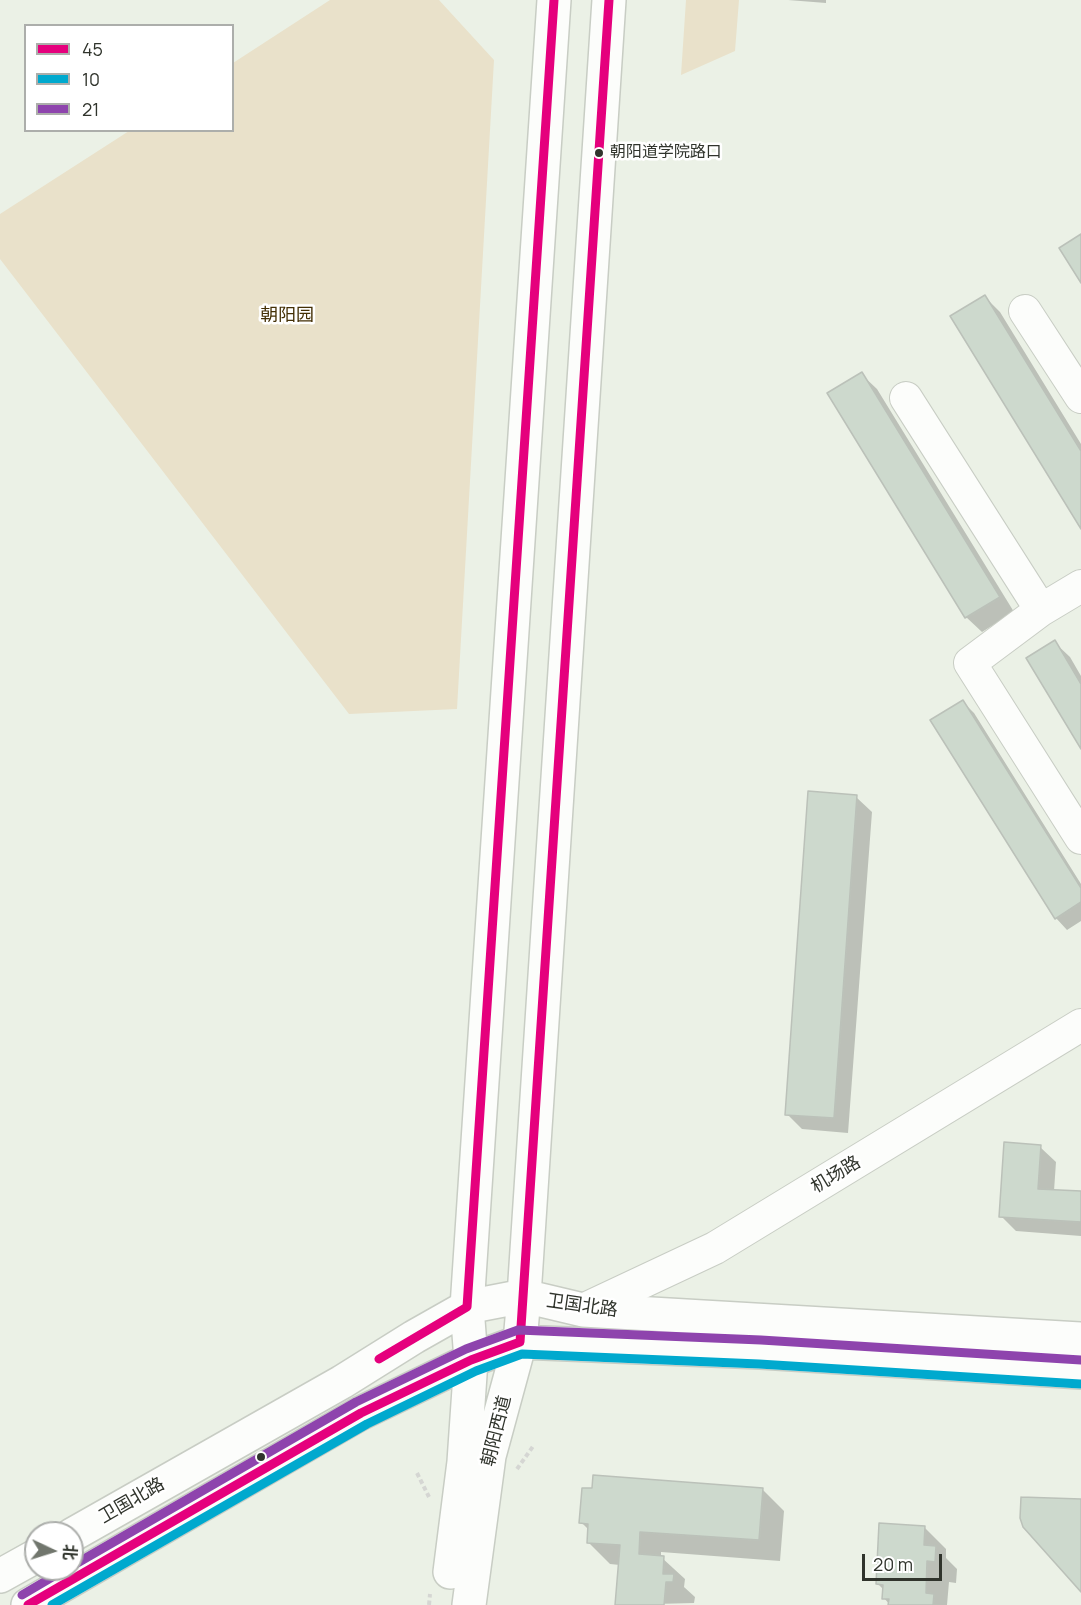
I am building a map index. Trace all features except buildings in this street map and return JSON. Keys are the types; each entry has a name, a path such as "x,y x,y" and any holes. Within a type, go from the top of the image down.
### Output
{"main road":[{"name":"朝阳西道","path":"446,1605 464,1462 471,1360 467,1307 554,0"},
{"name":"朝阳西道","path":"469,1605 489,1456 520,1342 609,0"},
{"name":"卫国北路","path":"84,1528 331,1388 467,1307 524,1296 583,1310 1081,1339"},
{"name":"卫国北路","path":"28,1605 361,1413 471,1360 520,1342 760,1352 1081,1372"},
{"path":"0,1576 24,1563"}],"street":[{"path":"1025,311 1081,398"},
{"path":"906,398 1041,610"},
{"path":"1079,591 1041,610 970,663 1081,838"},
{"name":"机场路","path":"583,1310 716,1248 1081,1025"}],"green space":[{"name":"朝阳园","path":"330,0 439,0 494,60 457,709 349,714 0,259 0,214 127,132 234,132 234,62"},
{"path":"686,0 739,0 735,51 681,75"}],"transit line":[{"name":"45","path":"379,1359 467,1307 554,0"},
{"name":"45","path":"28,1605 361,1413 471,1360 520,1342 609,0"},
{"name":"21","path":"84,1559 356,1402 466,1349 518,1330 761,1340 1081,1360"},
{"name":"10","path":"52,1605 367,1424 476,1371 522,1354 759,1364 1080,1384"},
{"name":"21","path":"22,1595 46,1581"}],"place":[{"name":"朝阳道学院路口","path":"599,153"}]}
